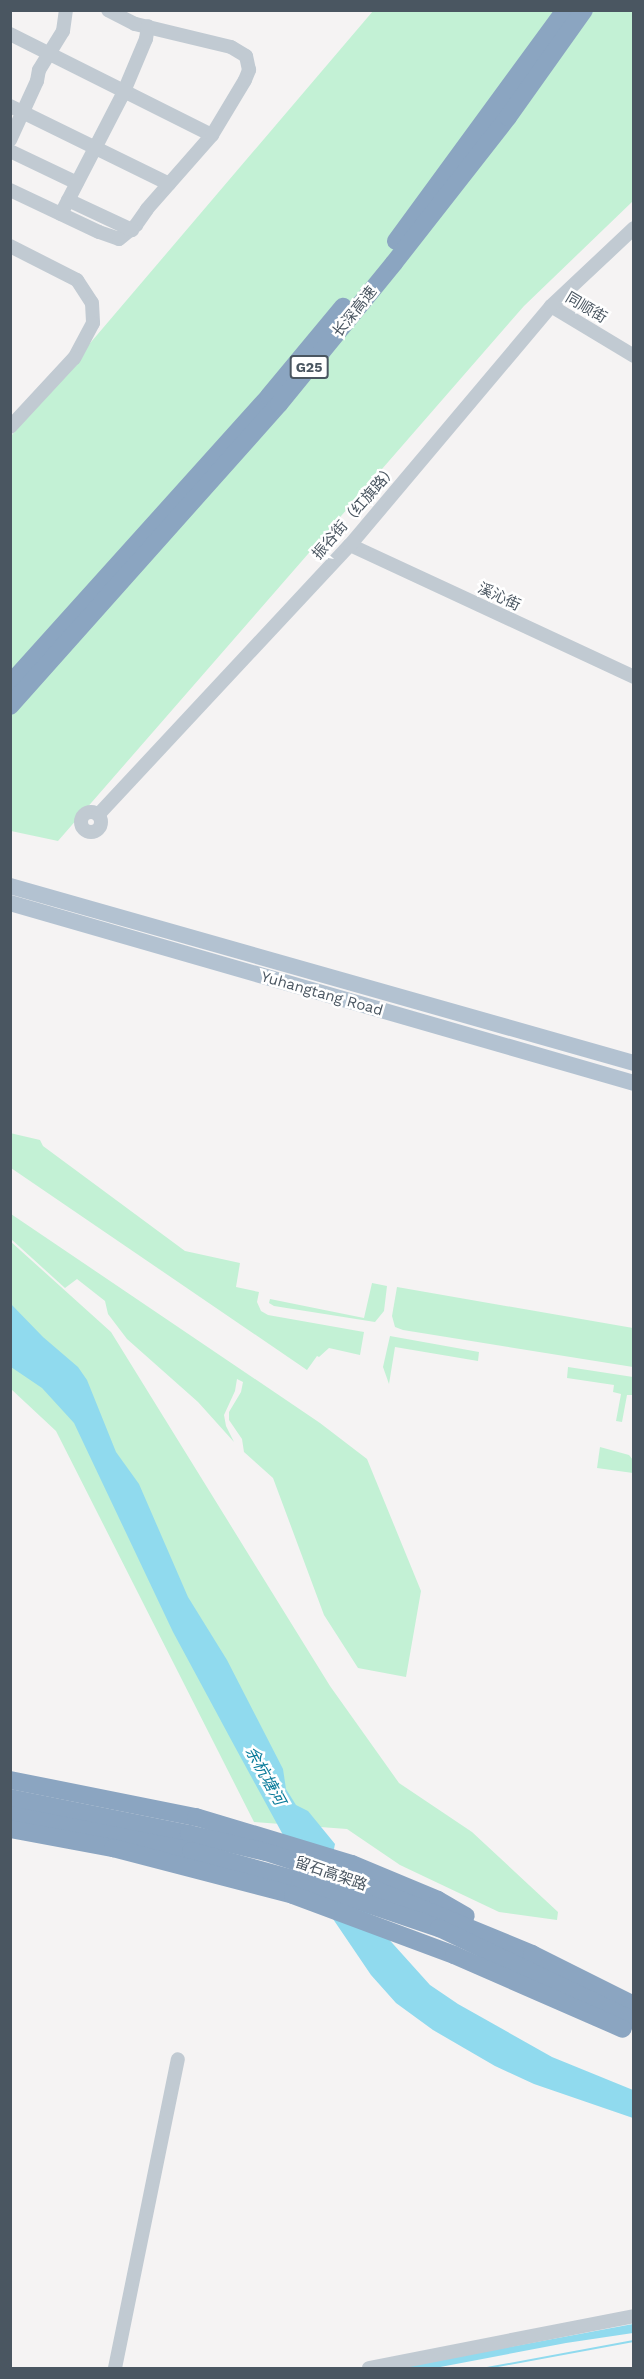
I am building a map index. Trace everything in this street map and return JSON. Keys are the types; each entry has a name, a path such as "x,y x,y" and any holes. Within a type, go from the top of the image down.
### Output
{"highway":[{"name":"长深高速","path":"10,684 269,396 386,255 565,10"},
{"name":"长深高速","path":"10,706 279,404 394,263 494,135 584,10"},
{"name":"留石高架路","path":"12,1786 135,1822 266,1852 352,1880 532,1954 633,2005"},
{"name":"留石高架路","path":"10,1815 191,1851 300,1881 439,1928 633,2021"},
{"path":"10,1829 112,1848 293,1895 454,1955 633,2033"}],"main road":[{"name":"Yuhangtang Road","path":"10,886 633,1063"},
{"name":"Yuhangtang Road","path":"10,903 633,1083"}],"street":[{"path":"10,140 37,81 39,70 63,30 66,10"},
{"path":"10,190 111,237 119,238 132,230 212,135 249,70 246,57 231,47 147,27 108,10"},
{"path":"61,214 124,91 146,39 147,27"},
{"path":"10,34 212,135"},
{"path":"10,106 169,184"},
{"path":"10,152 76,183"},
{"path":"68,200 132,230"},
{"name":"振谷街（红旗路）","path":"98,815 350,545 551,306 633,228"},
{"path":"10,246 77,280 92,303 93,323 74,358 10,427"},
{"name":"同顺街","path":"551,306 633,356"},
{"name":"溪沁街","path":"350,545 633,678"},
{"path":"115,2368 178,2059"},
{"path":"369,2368 633,2316"}],"green space":[{"path":"373,11 633,11 633,201 524,306 58,841 11,831 11,436"},
{"path":"10,1133 40,1140 43,1146 185,1251 240,1263 236,1287 259,1292 257,1302 261,1311 268,1315 364,1332 360,1355 329,1348 319,1357 317,1356 307,1370 11,1168"},
{"path":"11,1214 320,1423 367,1459 421,1591 406,1677 358,1668 324,1615 273,1478 244,1452 242,1439 229,1420 229,1412 241,1392 243,1382 237,1379 235,1391 224,1415 226,1426 234,1442 198,1402 127,1339 108,1314 105,1301 77,1279 65,1288 11,1239"},
{"path":"10,1241 111,1332 330,1686 399,1783 472,1832 558,1912 557,1920 499,1912 400,1865 347,1829 254,1822 56,1431 11,1389"},
{"path":"372,1283 387,1286 384,1311 375,1322 274,1306 269,1303 270,1299 364,1318"},
{"path":"397,1287 633,1328 633,1367 403,1330 395,1327 392,1316"},
{"path":"390,1336 479,1352 478,1361 395,1347 389,1384 383,1367"},
{"path":"568,1367 633,1377 633,1395 627,1395 622,1422 616,1421 621,1394 613,1392 614,1385 567,1378"},
{"path":"600,1447 629,1455 633,1460 633,1473 597,1468"}],"water":[{"name":"余杭塘河","path":"10,1303 43,1337 78,1367 87,1380 116,1452 139,1484 188,1597 227,1660 283,1769 286,1789 296,1805 308,1811 335,1844 332,1859 385,1935 430,1985 458,2004 552,2057 633,2090 633,2118 534,2084 495,2066 433,2030 396,2003 371,1975 312,1888 173,1632 74,1423 42,1388 11,1367"},
{"path":"633,2324 633,2333 566,2343 435,2368 396,2368"}],"waterway":[{"path":"487,2368 634,2341"}]}
